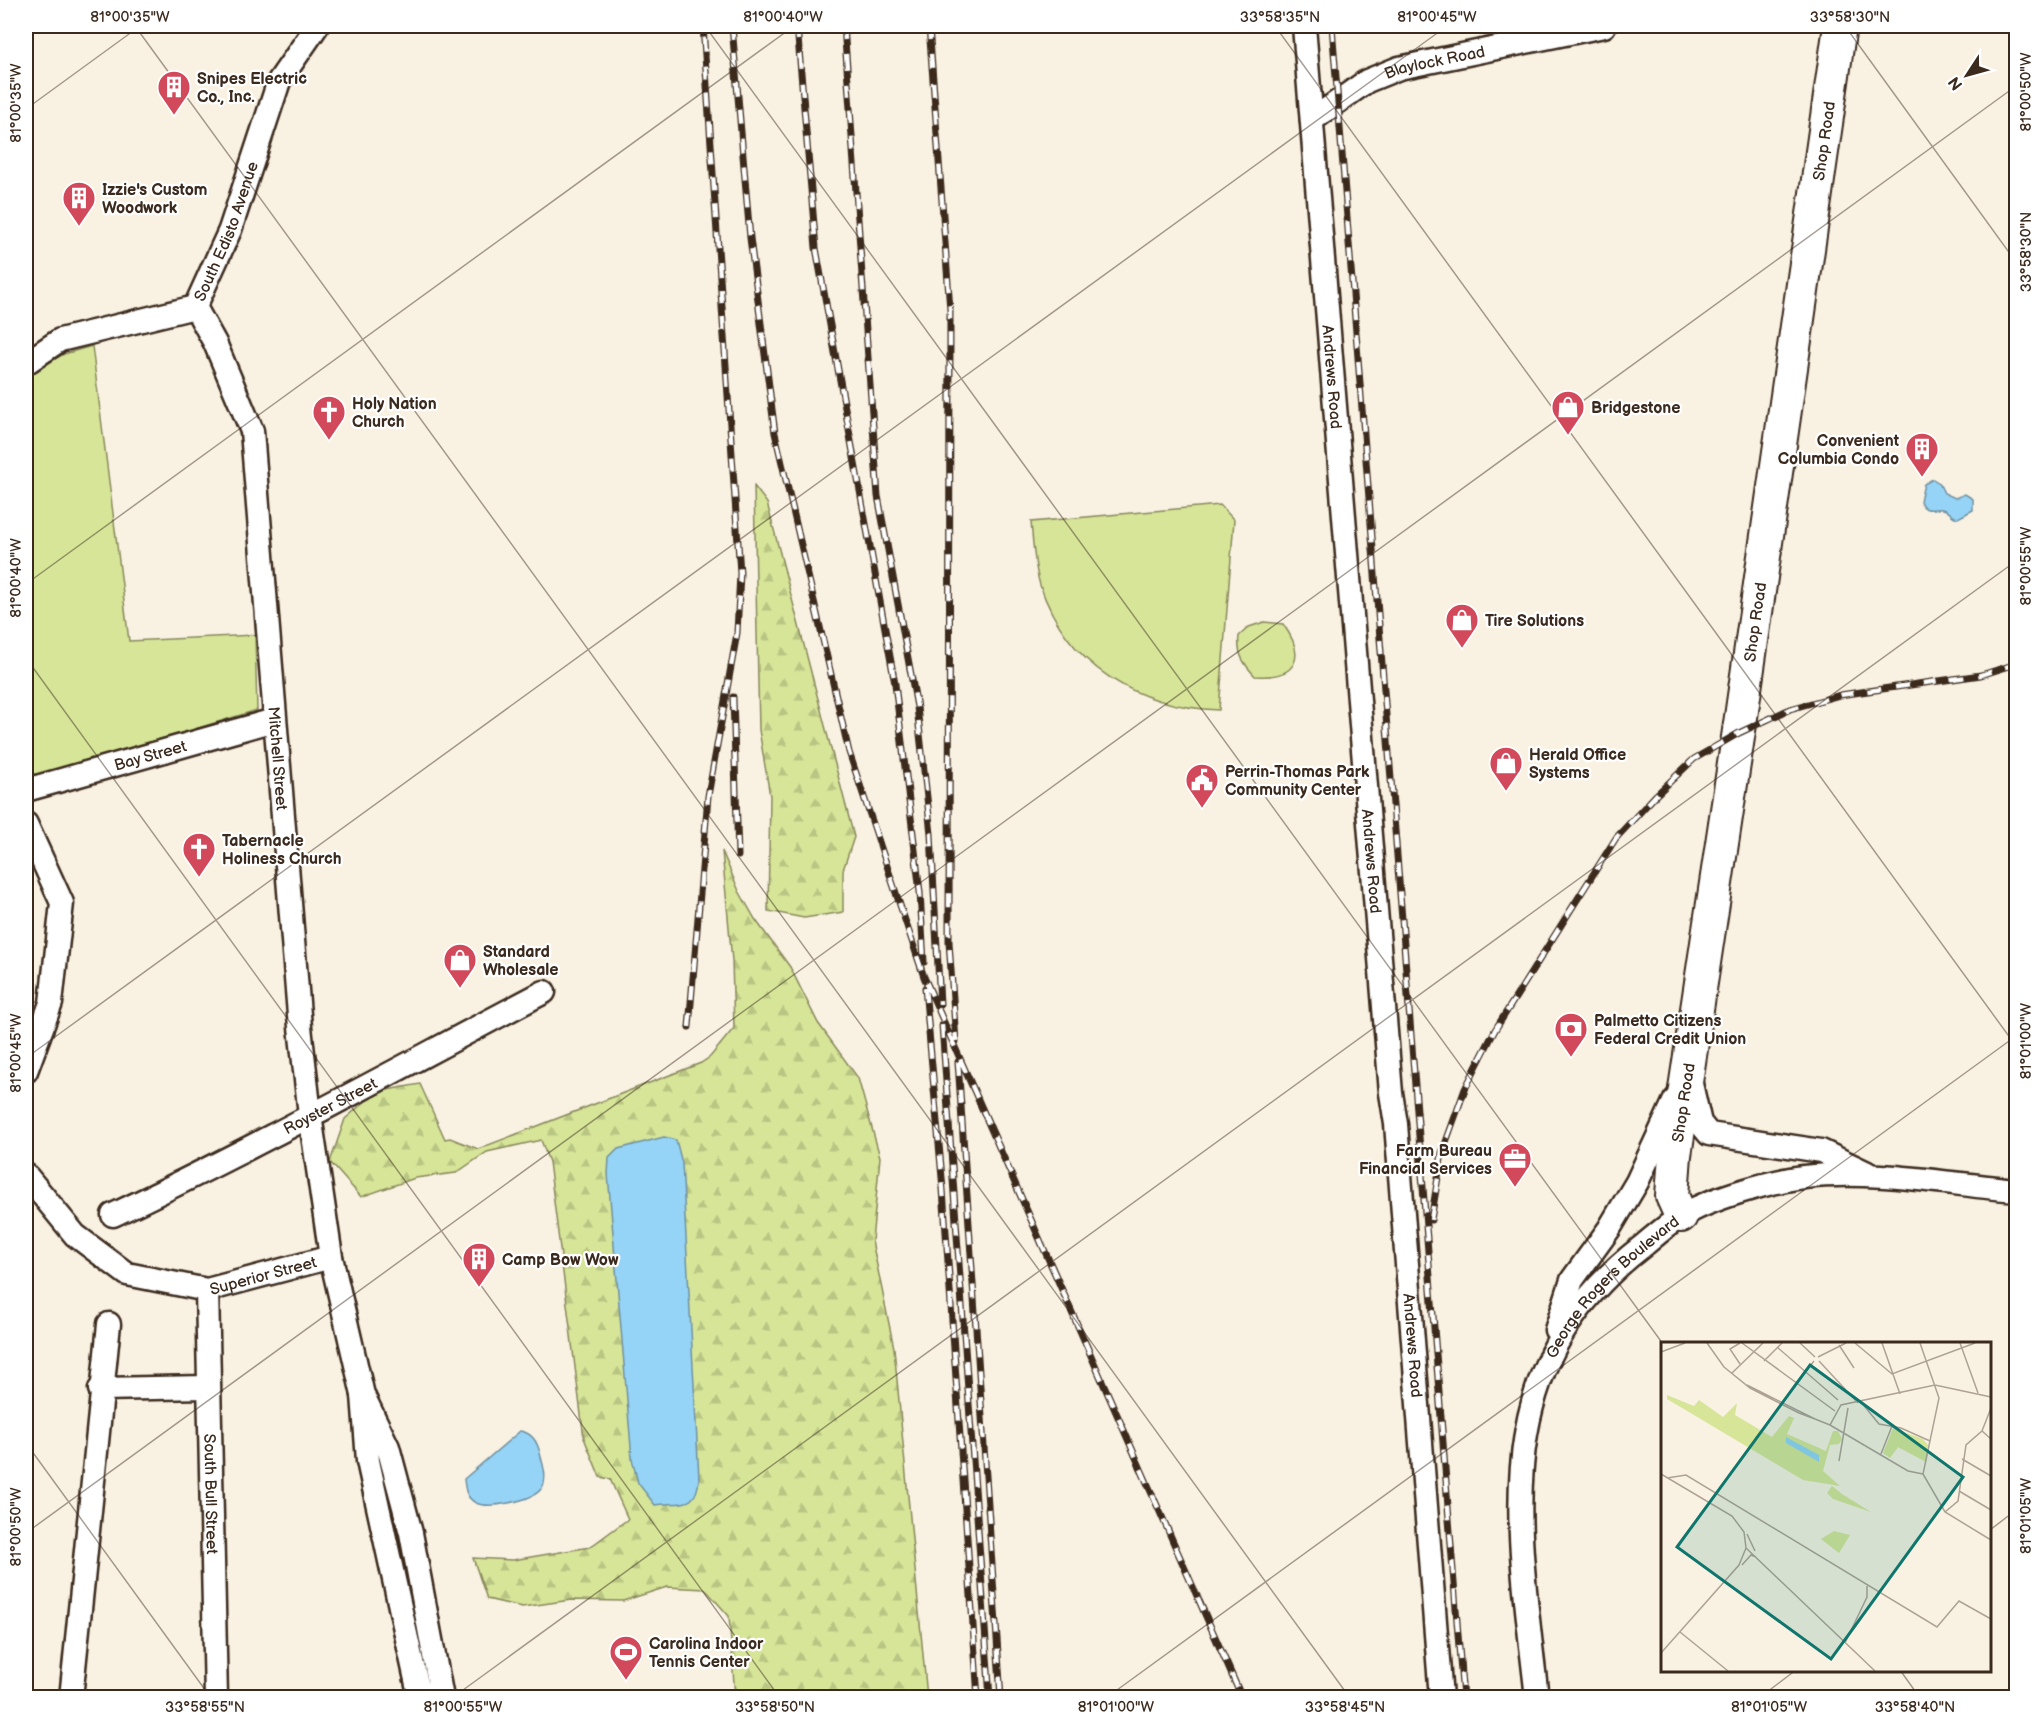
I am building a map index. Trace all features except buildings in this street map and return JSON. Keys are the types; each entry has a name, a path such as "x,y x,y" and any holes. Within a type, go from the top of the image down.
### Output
{"street":[{"name":"South Edisto Avenue","path":"26,363 60,340 195,307 230,231 279,81 317,26"},
{"name":"Andrews Road","path":"1304,26 1441,1698"},
{"name":"Blaylock Road","path":"1312,120 1367,81 1399,68 1604,26"},
{"name":"Shop Road","path":"1681,1216 1672,1196 1688,1070 1840,26"},
{"name":"Mitchell Street","path":"195,307 215,344 252,432 274,720 310,1115 331,1257"},
{"name":"Bay Street","path":"26,790 274,720"},
{"path":"26,824 62,903 51,1003 26,1071"},
{"name":"Royster Street","path":"113,1215 226,1162 310,1115 544,992"},
{"path":"1688,1070 1700,1123 1708,1134 1821,1151 1876,1177"},
{"path":"1542,1378 1572,1280 1609,1228 1637,1182 1688,1070"},
{"name":"Superior Street","path":"26,1175 75,1234 127,1274 207,1290 331,1257 363,1395 368,1461 420,1698"},
{"name":"George Rogers Boulevard","path":"1537,1698 1519,1533 1519,1483 1523,1444 1533,1398 1542,1378 1576,1313 1604,1280 1630,1255 1681,1216 1730,1195 1803,1177 1876,1177 2016,1190"},
{"name":"South Bull Street","path":"207,1290 216,1698"},
{"path":"71,1698 86,1563 100,1389 109,1324"},
{"path":"100,1389 208,1387"},
{"name":"Superior Street","path":"363,1395 388,1447 411,1533 442,1698"}],"green space":[{"path":"92,346 129,641 255,635 257,710 42,776 26,775 26,375 64,354"},
{"path":"754,486 767,503 854,837 843,870 843,912 804,918 768,911 770,796 759,730"},
{"path":"1220,505 1234,520 1219,710 1160,701 1134,691 1109,677 1087,660 1068,639 1052,614 1040,585 1031,522"},
{"path":"1264,622 1283,624 1295,646 1296,656 1289,670 1269,676 1255,676 1242,658 1239,636 1249,627"},
{"path":"722,851 739,891 755,919 790,967 818,1023 858,1078 880,1157 872,1241 894,1348 927,1697 735,1697 729,1616 705,1589 667,1587 623,1601 571,1600 522,1607 487,1599 473,1558 513,1560 590,1547 628,1519 610,1479 600,1477 584,1438 549,1162 541,1140 487,1152 456,1173 415,1178 361,1197 330,1162 345,1119 376,1092 420,1084 445,1139 450,1138 478,1149 701,1063 710,1057 734,1028 732,961"}],"water":[{"path":"1933,479 1939,483 1944,493 1955,498 1965,494 1973,499 1973,510 1958,518 1946,510 1925,508 1920,501 1924,484"},
{"path":"664,1137 676,1140 682,1163 699,1478 698,1488 691,1500 655,1505 638,1483 632,1459 608,1174 609,1158 618,1149"},
{"path":"520,1431 531,1436 539,1449 545,1475 541,1489 529,1497 510,1503 482,1505 470,1499 464,1479"}],"railway":[{"path":"689,1027 708,796 737,633 740,573 703,26"},
{"path":"732,26 750,238 775,433 849,752 924,977 1242,1698"},
{"path":"797,26 816,248 895,684 920,892 924,962"},
{"path":"844,26 878,496 917,707 931,834 940,1004"},
{"path":"929,26 950,310 949,942 956,1041"},
{"path":"1332,26 1463,1698"},
{"path":"1431,1220 1442,1153 1465,1089 1495,1030 1616,838 1656,795 1694,759 1739,733 1790,709 1840,695 1981,675 2016,664"},
{"path":"733,697 738,856"},
{"path":"925,988 943,1189 978,1698"},
{"path":"942,1025 990,1698"},
{"path":"958,1062 1001,1698"}],"place":[{"name":"Snipes Electric Co., Inc.","path":"174,116"},
{"name":"Izzie's Custom Woodwork","path":"79,227"},
{"name":"Bridgestone","path":"1568,436"},
{"name":"Holy Nation Church","path":"329,441"},
{"name":"Convenient Columbia Condo","path":"1922,478"},
{"name":"Tire Solutions","path":"1462,649"},
{"name":"Herald Office Systems","path":"1506,792"},
{"name":"Perrin-Thomas Park Community Center","path":"1202,809"},
{"name":"Tabernacle Holiness Church","path":"199,878"},
{"name":"Standard Wholesale","path":"460,989"},
{"name":"Palmetto Citizens Federal Credit Union","path":"1571,1058"},
{"name":"Farm Bureau Financial Services","path":"1515,1188"},
{"name":"Camp Bow Wow","path":"479,1288"},
{"name":"Carolina Indoor Tennis Center","path":"626,1681"}]}
